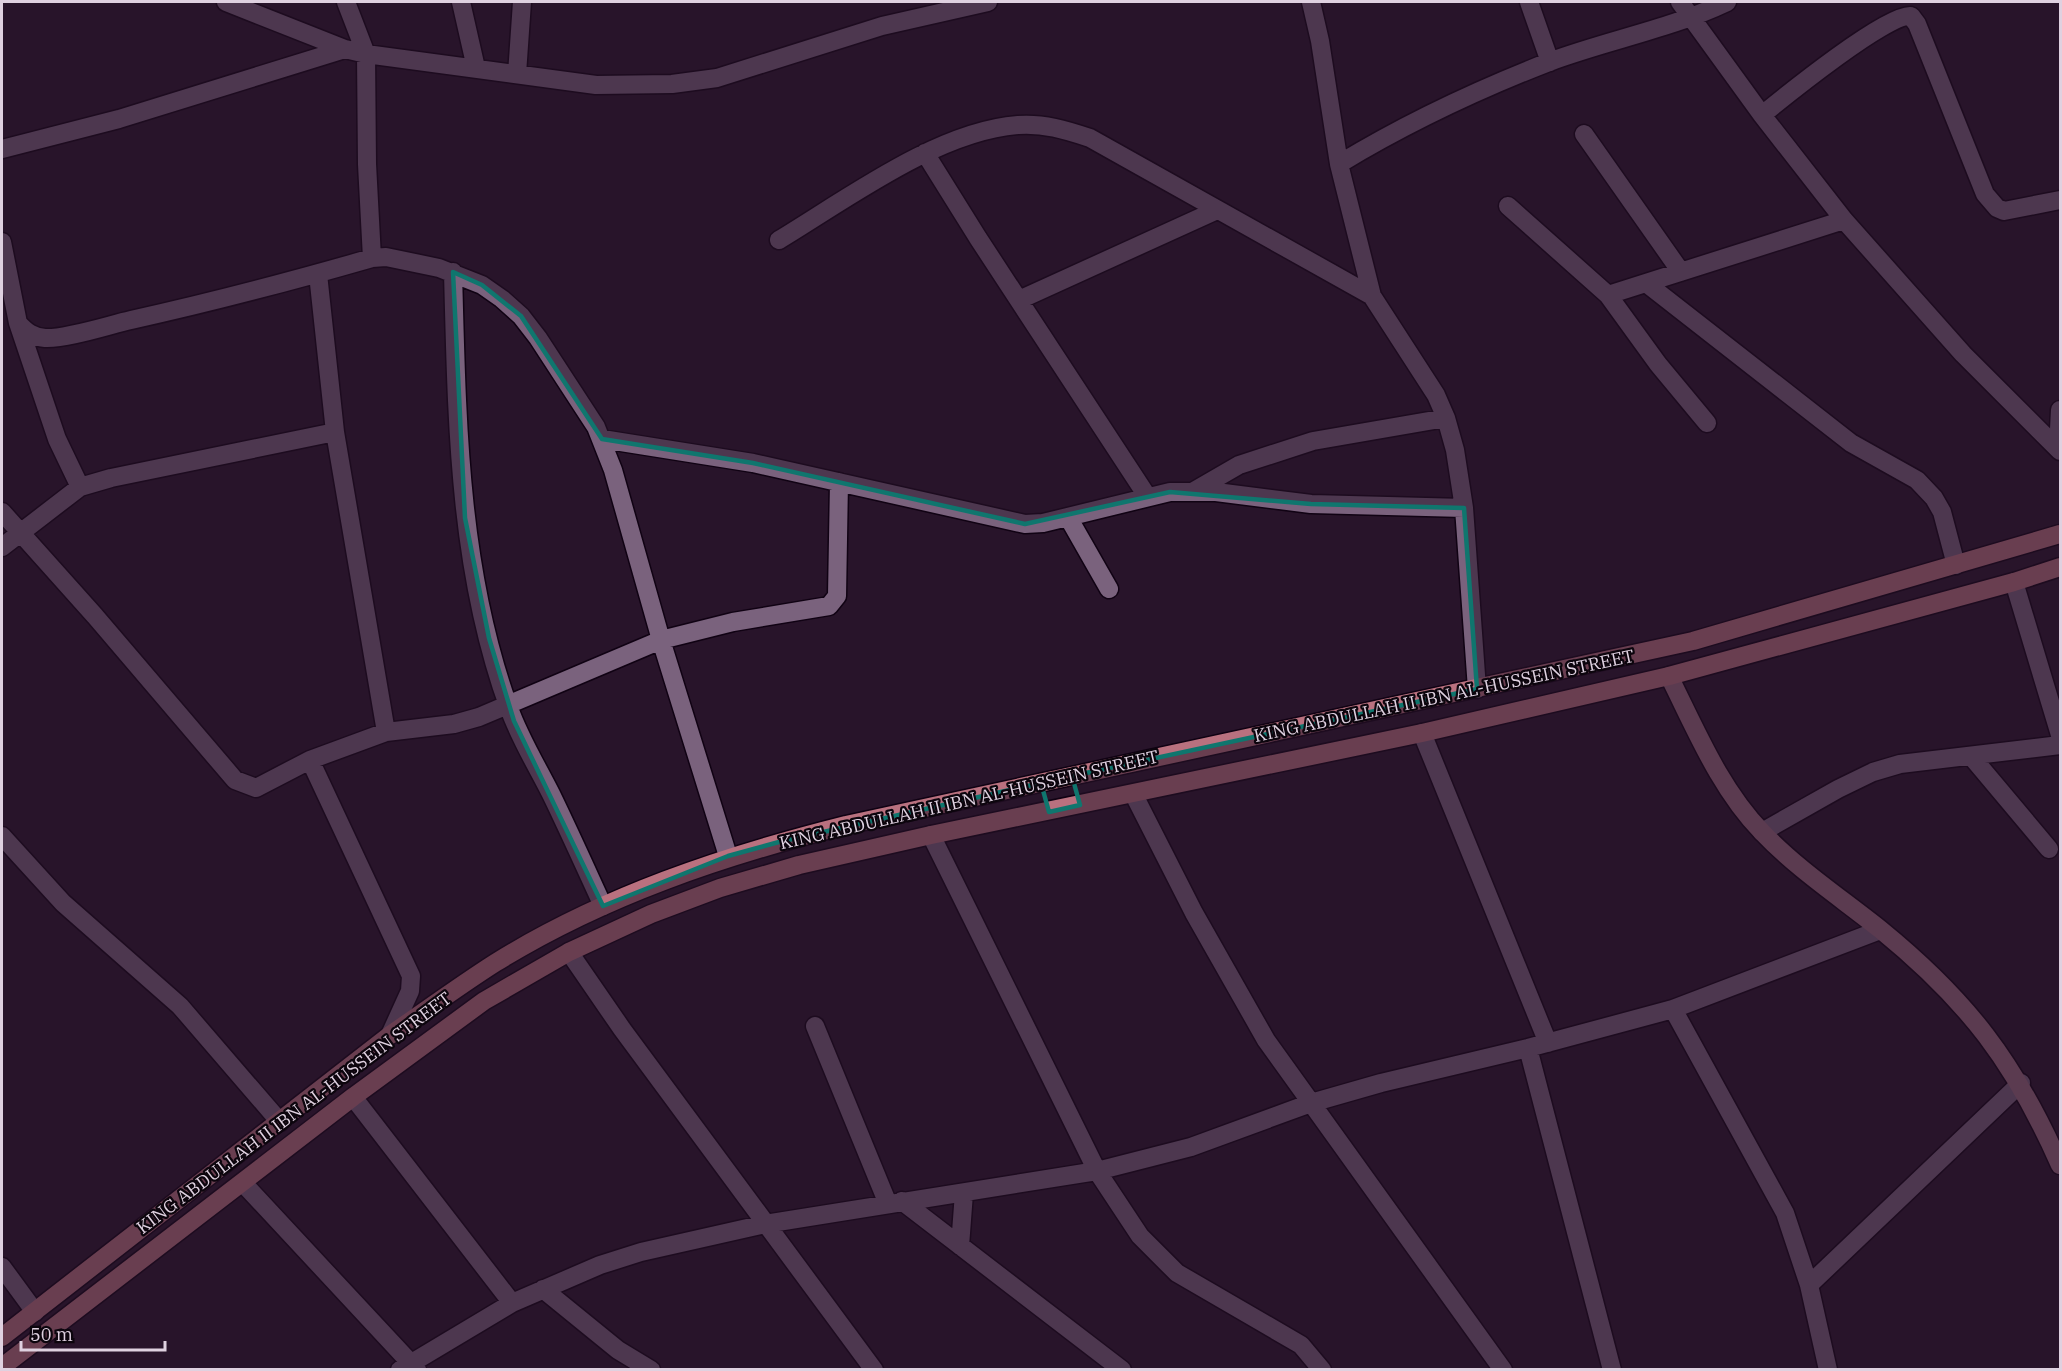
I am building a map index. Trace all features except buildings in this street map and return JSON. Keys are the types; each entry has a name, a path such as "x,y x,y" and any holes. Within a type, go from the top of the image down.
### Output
{"main road":[{"name":"KING ABDULLAH II IBN AL-HUSSEIN STREET","path":"2,1336 390,1035 496,963 603,906 728,856 846,825 1694,641 2061,534"},
{"name":"KING ABDULLAH II IBN AL-HUSSEIN STREET","path":"2,1367 353,1097 484,1001 569,952 651,914 720,888 799,865 931,835 1134,795 1422,733 1669,676 2014,582 2061,567"},
{"path":"1072,776 1080,805"},
{"path":"1041,783 1049,812"},
{"path":"2,1336 17,1356"}],"street":[{"path":"226,2 345,49 366,54 596,85 683,83 717,78 923,15 988,2"},
{"path":"346,2 366,54 367,164 372,258"},
{"path":"460,2 476,68"},
{"path":"517,74 522,2"},
{"path":"1311,2 1320,41 1339,164 1358,248 1372,296 1416,361 1446,418 1455,450 1464,508 1477,689"},
{"path":"1529,2 1550,62"},
{"path":"1680,2 1694,17 1761,115 1844,219 1963,354 2060,450"},
{"path":"1339,164 1406,126 1550,62 1694,17 1727,2"},
{"path":"1761,115 1826,64 1900,17 1911,16 1917,24 1967,155 1990,202 2004,211 2061,200"},
{"path":"2,149 119,119 345,49"},
{"path":"779,240 925,153 993,129 1019,125 1055,127 1090,138 1372,296"},
{"path":"1584,134 1681,272"},
{"path":"925,153 1147,496"},
{"path":"1508,206 1608,295 1658,364 1707,423"},
{"path":"1019,300 1217,210"},
{"path":"1608,295 1844,219"},
{"path":"2,242 18,323 57,439 80,487"},
{"path":"18,323 27,332 49,338 238,296 372,258 386,257 411,261 453,272 482,285 521,316 538,338 602,439 728,856"},
{"path":"453,272 456,398 465,518 473,573 508,706 603,906"},
{"path":"318,274 335,432 386,732"},
{"path":"1646,283 1851,442 1917,480 1934,498 1942,512 1956,565"},
{"path":"2060,450 2061,410"},
{"path":"1194,491 1239,465 1313,441 1446,418"},
{"path":"2,547 80,487 111,478 335,432"},
{"path":"602,439 652,445 753,463 1025,524 1068,517 1147,496 1194,491 1311,504 1464,508"},
{"path":"2,512 235,780 256,788 310,760 386,732 454,724 508,706 661,640 733,622 833,604 837,596 839,482"},
{"path":"1068,517 1109,589"},
{"path":"2014,582 2061,735"},
{"path":"1669,676 1730,792 1762,832 1828,890 1923,966 1966,1009 2021,1083 2061,1165"},
{"path":"1422,733 1548,1043"},
{"path":"1762,832 1801,808 1873,772 1921,760 2061,745"},
{"path":"1971,756 2049,849"},
{"path":"310,760 411,975 410,991 390,1035"},
{"path":"1134,795 1243,1004 1266,1040 1503,1370"},
{"path":"931,835 1097,1172 1140,1236 1177,1273 1301,1345 1322,1370"},
{"path":"2,836 63,903 180,1006 280,1122"},
{"path":"243,1183 409,1367 512,1303 600,1264 641,1251 765,1224 1097,1172 1191,1147 1311,1103 1429,1070 1548,1043 1673,1009 1880,930"},
{"path":"569,952 622,1029 874,1370"},
{"path":"1673,1009 1774,1190 1785,1214 1809,1285 1828,1370"},
{"path":"815,1026 895,1203 960,1246 1122,1370"},
{"path":"1528,1048 1612,1370"},
{"path":"1809,1285 2021,1083"},
{"path":"353,1097 512,1303"},
{"path":"960,1246 964,1193"},
{"path":"2,1267 35,1312"},
{"path":"543,1289 618,1350 651,1370"}],"highlighted area":[{"path":"453,272 482,285 521,316 602,439 753,463 1025,524 1170,492 1311,504 1464,508 1477,689 1072,776 1080,805 1049,812 1041,783 779,842 728,856 603,906 514,721 489,638 465,518"}]}
